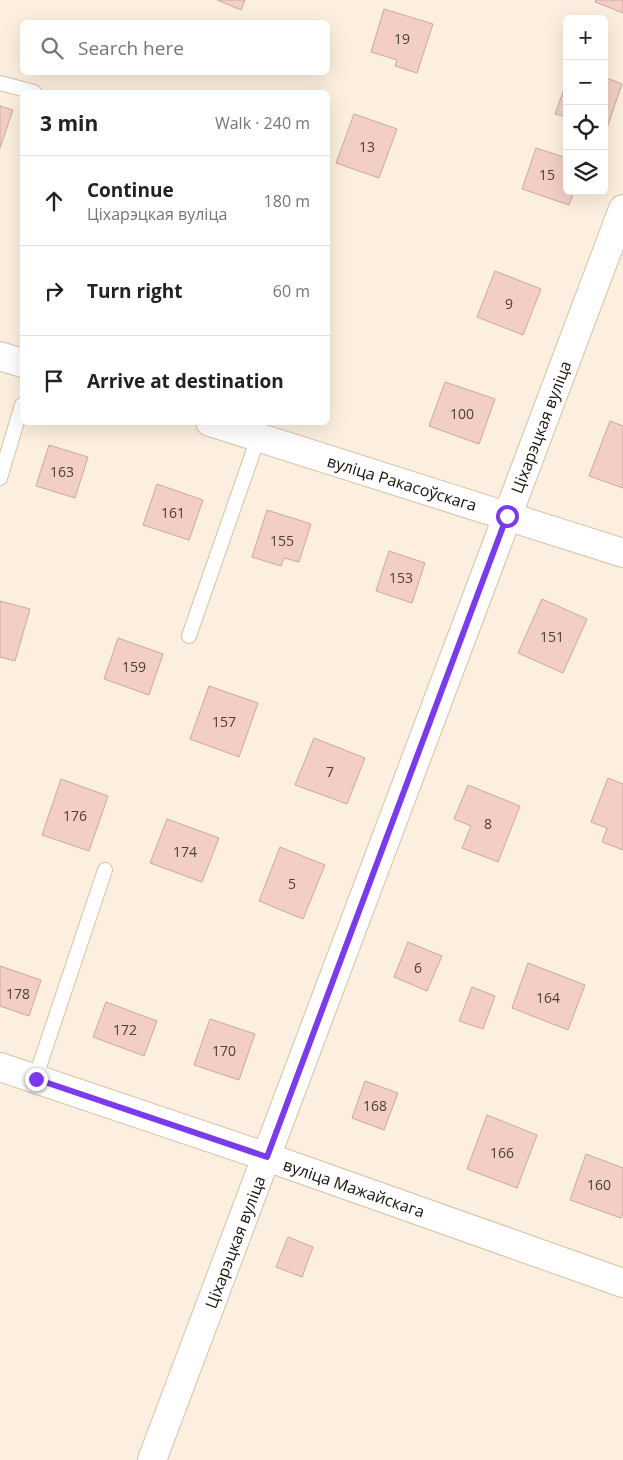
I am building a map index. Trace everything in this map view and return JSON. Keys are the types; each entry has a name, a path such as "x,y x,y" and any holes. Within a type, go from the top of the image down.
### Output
{"street":[{"name":"Ціхарэцкая вуліца","path":"152,1460 623,209"},
{"path":"0,356 20,363"},
{"name":"вуліца Ракасоўскага","path":"219,425 623,553"},
{"name":"вуліца Мажайскага","path":"0,1067 267,1157 623,1283"}],"lane":[{"path":"0,83 26,90"},
{"path":"0,478 20,412"},
{"path":"189,636 258,438"},
{"path":"36,1079 105,870"}],"building":[{"path":"217,0 245,0 241,10"},
{"path":"596,0 623,0 623,13 595,2"},
{"path":"384,9 433,24 417,73 395,66 397,60 371,52"},
{"path":"608,79 622,84 608,125"},
{"path":"563,92 563,116 555,114"},
{"path":"0,106 13,110 0,148"},
{"path":"354,114 397,129 379,178 336,163"},
{"path":"536,148 563,157 563,195 573,195 569,205 522,189"},
{"path":"495,271 541,289 523,335 477,317"},
{"path":"445,382 495,399 479,444 429,426"},
{"path":"610,421 623,426 623,488 589,476"},
{"path":"49,445 88,457 75,498 36,486"},
{"path":"157,484 203,500 189,540 143,525"},
{"path":"267,510 311,524 299,562 284,558 281,566 252,557"},
{"path":"389,551 425,563 412,603 376,591"},
{"path":"542,599 587,619 563,673 518,653"},
{"path":"0,601 30,609 15,661 0,657"},
{"path":"118,638 163,654 149,695 104,679"},
{"path":"209,686 258,703 239,757 190,739"},
{"path":"314,738 365,758 347,804 295,785"},
{"path":"608,778 623,784 623,850 602,842 607,828 591,822"},
{"path":"61,779 108,796 89,851 42,835"},
{"path":"468,785 520,806 498,862 462,848 471,826 454,819"},
{"path":"167,819 219,838 202,882 150,863"},
{"path":"280,847 325,865 303,919 259,901"},
{"path":"408,942 442,956 427,991 394,977"},
{"path":"528,963 585,985 568,1030 512,1008"},
{"path":"0,966 41,980 29,1016 0,1006"},
{"path":"472,987 495,996 483,1029 459,1021"},
{"path":"106,1002 157,1021 144,1056 93,1037"},
{"path":"210,1019 255,1034 239,1080 194,1065"},
{"path":"365,1081 398,1093 384,1130 352,1118"},
{"path":"487,1115 537,1135 517,1188 467,1169"},
{"path":"586,1154 623,1168 623,1213 621,1218 570,1200"},
{"path":"288,1237 313,1247 302,1277 276,1267"}],"route":[{"path":"36,1079 267,1157 507,516"}]}
